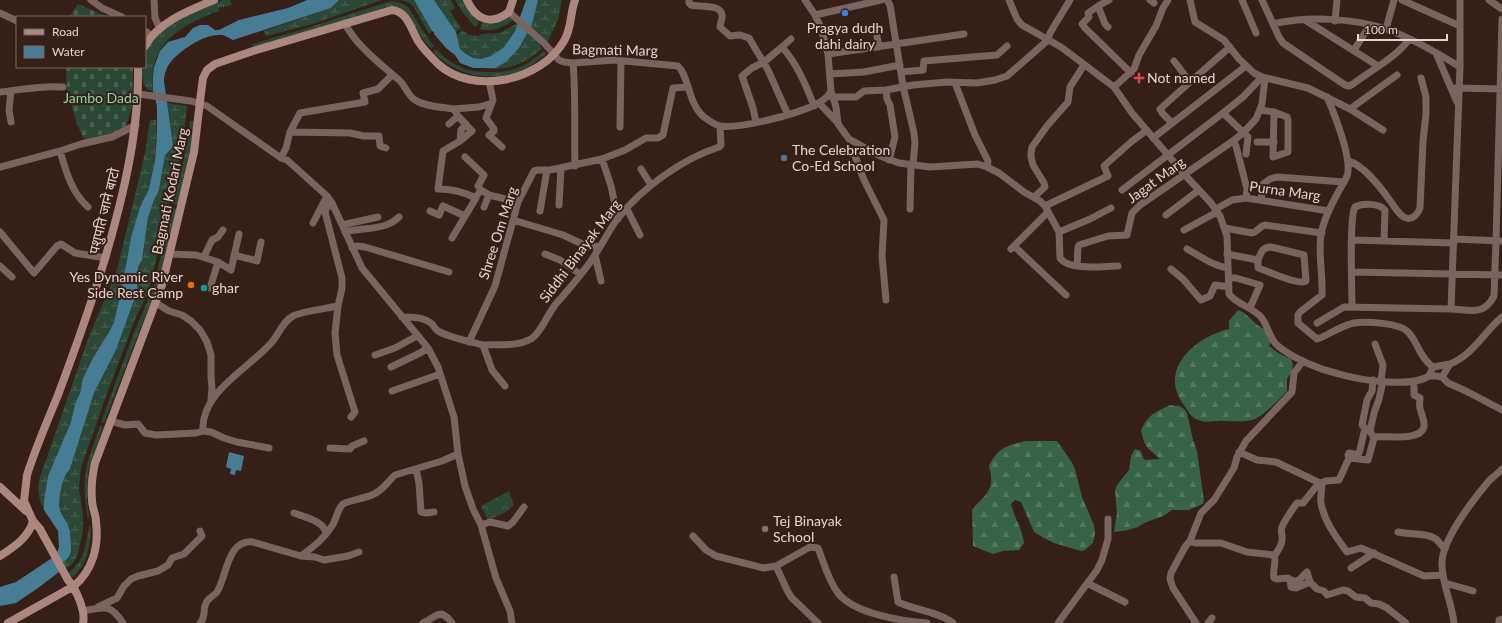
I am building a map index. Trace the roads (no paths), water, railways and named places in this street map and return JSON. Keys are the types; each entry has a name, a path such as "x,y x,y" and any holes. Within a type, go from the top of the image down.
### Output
{"main road":[{"path":"148,34 160,29 183,14 214,0"},
{"path":"467,0 473,11 481,19 495,19 509,12 514,0"},
{"name":"Bagmati Kodari Marg","path":"71,583 81,580 92,563 96,543 96,519 92,502 92,477 95,463 162,286 194,152 195,102 205,74 210,67 253,51 345,23 385,12 396,11 405,17 418,42 445,70 462,77 489,81 514,78 537,67 554,54 560,47 567,34 575,0"},
{"name":"पशुपति जाने बाटो","path":"29,513 24,501 27,474 58,395 98,285 120,204 133,146 136,125 138,68"},
{"path":"0,487 29,513 45,538 71,583 83,611 83,623"},
{"path":"0,556 24,537 30,530 33,521"},
{"path":"8,623 71,583"}],"street":[{"path":"91,0 102,8 120,16"},
{"path":"154,0 155,18 160,29"},
{"path":"689,0 691,5 716,8 720,10 722,14 720,27 725,33 730,36 740,35 749,38 764,62 788,115"},
{"path":"805,0 815,15 821,28 828,54 832,94 838,124"},
{"path":"815,15 881,0"},
{"path":"888,0 903,86 915,142 912,165 910,209"},
{"path":"1009,0 1019,22 1061,47 1114,87 1132,113 1216,210 1225,228 1229,294 1231,297 1250,308 1261,317 1277,346 1302,361 1349,377 1382,381 1414,382 1420,381 1429,376 1436,376 1502,410"},
{"path":"720,126 756,122 788,115 817,104 832,94 856,97 864,91 886,90 903,86 933,83 977,83 1007,76 1048,40 1050,33 1068,3 1060,0"},
{"path":"1109,0 1088,13 1089,17 1082,24 1131,73"},
{"path":"1114,87 1134,69 1139,55 1156,26 1168,0"},
{"path":"1190,0 1195,22 1220,37 1254,73 1263,77 1298,84 1350,109 1383,130"},
{"path":"1242,0 1256,33"},
{"path":"1262,0 1283,43 1345,85 1349,86 1353,84 1378,66 1404,46 1408,39"},
{"path":"1335,21 1337,0"},
{"path":"1386,29 1394,0"},
{"path":"1402,0 1460,26"},
{"path":"1451,309 1460,67 1460,0"},
{"path":"1489,0 1502,9 1502,14"},
{"path":"1098,6 1107,24"},
{"path":"509,12 544,42 554,54"},
{"path":"0,13 16,21"},
{"path":"1317,323 1344,307 1352,306 1479,310 1484,309 1491,302 1494,296 1498,275 1502,19"},
{"path":"1273,24 1305,20 1335,21 1370,25 1386,29 1408,39 1460,67"},
{"path":"1305,20 1378,66"},
{"path":"345,23 353,36 372,57 407,89 414,100 430,106 456,112 492,103"},
{"path":"1354,50 1370,25"},
{"path":"828,54 964,34"},
{"path":"877,36 879,47"},
{"path":"756,122 753,108 742,76 752,68 764,62 791,39"},
{"path":"830,74 901,69 923,70 924,61 997,55 1007,46"},
{"path":"782,47 790,56 817,104 838,124 849,139 889,160 912,165 942,167 978,164 987,167 999,173 1024,192 1034,197 1046,209 1059,232 1060,258 1068,265 1118,266"},
{"path":"1171,122 1160,109 1230,48"},
{"path":"1436,53 1458,103"},
{"name":"Bagmati Marg","path":"554,54 564,62 573,63 614,60 621,62 678,66 682,69 698,110 704,117 720,126"},
{"path":"1174,61 1190,82"},
{"path":"620,127 621,62"},
{"path":"573,63 576,90 574,141 575,166"},
{"path":"1034,197 1045,187 1033,165 1031,157 1032,147 1046,126 1068,102 1070,87 1084,65"},
{"path":"1153,138 1171,122 1246,66"},
{"path":"281,158 286,148 290,132 300,114 365,102 363,93 378,89 392,75"},
{"path":"1350,109 1397,75"},
{"path":"1122,190 1223,114 1263,77"},
{"name":"Jagat Marg","path":"1077,266 1079,245 1108,236 1127,235 1132,213 1158,192 1185,175 1243,133 1256,119 1260,110 1263,77"},
{"path":"1348,161 1354,162 1361,167 1405,218 1412,218 1418,214 1420,208 1423,141 1426,114 1426,97 1421,78"},
{"path":"489,81 492,103 486,118 494,129 490,135 502,147"},
{"path":"955,83 975,135 988,161 987,167"},
{"path":"0,92 26,88 63,87"},
{"name":"Shree Om Marg","path":"469,342 495,286 518,202 534,172 538,170 575,166 602,159 625,150 646,138 661,137 663,135 673,88 688,87"},
{"path":"1451,88 1502,89"},
{"path":"886,90 895,137 889,160"},
{"path":"11,91 9,110 11,122"},
{"path":"138,94 195,102 207,106 281,158 287,160 327,196 332,203 362,268 428,348 440,374 454,417 458,454 470,501 481,525 496,578 510,611 512,623"},
{"path":"1327,97 1337,122 1348,161 1349,170 1329,211 1322,232 1319,248 1322,273 1322,295 1298,315 1297,321 1300,326 1316,339 1354,323 1389,324 1399,326 1408,332 1425,360 1433,367"},
{"path":"1260,110 1274,112 1287,117 1288,120 1288,152 1273,157 1274,112"},
{"path":"449,124 456,112"},
{"path":"456,112 466,124 461,130 460,141 443,151 438,190 466,193 476,198"},
{"path":"1223,114 1248,137 1246,154"},
{"path":"0,167 81,144 112,137 136,125"},
{"name":"Siddhi Binayak Marg","path":"402,318 416,317 431,323 438,331 469,342 483,344 519,344 532,339 537,334 550,312 595,255 618,219 651,185 699,154 719,147 721,145 720,126"},
{"path":"1066,295 1013,248 1046,209 1108,176 1104,166 1147,130"},
{"path":"290,132 350,133 364,136 379,136 380,146 386,148"},
{"path":"1233,141 1236,146 1247,189 1246,198"},
{"path":"1257,142 1274,142"},
{"path":"860,146 855,156 864,180 884,220 882,256 886,300"},
{"path":"60,151 73,188 81,202 88,208"},
{"path":"465,157 484,175 478,186 481,190 489,195 518,202"},
{"path":"602,159 611,186 618,219"},
{"path":"559,205 561,168"},
{"path":"641,169 651,185"},
{"path":"540,212 547,170"},
{"path":"1261,200 1263,184 1270,179 1277,178 1344,182"},
{"path":"452,238 481,190"},
{"path":"1166,215 1199,190"},
{"path":"484,206 489,195"},
{"path":"313,224 327,196"},
{"name":"Purna Marg","path":"1184,230 1232,200 1246,198 1329,211"},
{"path":"332,203 327,207 325,212 342,278 342,288 338,306 336,344 343,376 355,412 351,417"},
{"path":"1352,306 1352,240 1354,209 1358,205 1379,206 1385,210 1384,241"},
{"path":"430,211 439,215 443,206 465,216"},
{"path":"1059,232 1111,208"},
{"path":"627,209 640,235"},
{"path":"343,228 386,225 393,223 399,217"},
{"path":"343,228 378,218"},
{"path":"512,220 563,235 589,247 600,246"},
{"path":"1225,228 1255,233 1261,225 1266,225 1322,232"},
{"path":"204,257 212,240 218,237 222,230"},
{"path":"0,232 34,273 57,246 61,244 75,253 106,258"},
{"path":"170,254 204,257 218,262 231,270 239,234"},
{"path":"1352,240 1499,241"},
{"path":"234,255 257,261 261,242"},
{"path":"352,248 357,246 365,247 449,272"},
{"path":"1267,247 1304,255 1306,281 1302,283 1294,282 1258,268 1258,260 1261,251 1267,247"},
{"path":"1187,249 1212,263 1228,268"},
{"path":"545,254 560,260 580,274"},
{"path":"1227,254 1258,260"},
{"path":"595,255 601,281"},
{"path":"210,288 218,262"},
{"path":"0,266 12,277"},
{"path":"1171,270 1183,279 1201,300 1210,296 1215,286 1229,287"},
{"path":"1352,272 1498,275"},
{"path":"1229,278 1236,278 1260,285 1250,308"},
{"path":"156,304 169,311 182,315 191,321 200,330 207,342 211,355 211,400"},
{"path":"203,431 202,423 211,400 234,374 272,342 280,329 293,316 338,306"},
{"path":"1433,367 1450,364 1460,359 1468,353 1502,317"},
{"path":"375,355 396,348 417,336"},
{"path":"483,344 492,370 505,386"},
{"path":"1349,458 1368,460 1373,437 1370,431 1374,413 1380,399 1383,365 1375,344"},
{"path":"391,367 428,348"},
{"path":"1196,623 1177,595 1170,579 1171,573 1185,547 1190,541 1201,513 1214,500 1234,468 1246,441 1292,392 1294,373 1302,361"},
{"path":"1442,378 1450,364"},
{"path":"1429,376 1433,367"},
{"path":"392,391 440,374"},
{"path":"1274,557 1281,545 1282,527 1297,503 1303,503 1319,483 1339,480 1349,458 1349,453 1358,455 1365,428 1362,425 1364,412 1367,400 1372,390 1373,380"},
{"path":"1373,437 1407,436 1420,433 1424,427 1424,419 1420,408 1420,398 1414,395 1414,382"},
{"path":"110,421 125,425 138,424 146,433 156,435 196,433 203,431 211,432 237,442 269,448"},
{"path":"330,448 350,449 352,446 364,441"},
{"path":"1240,452 1257,460 1276,462 1322,484 1320,501 1322,507 1332,532 1347,552 1361,548 1406,565 1424,576 1443,576"},
{"path":"301,556 320,541 332,527 343,504 346,502 359,500 383,490 389,480 395,475 458,454"},
{"path":"416,469 422,512 434,512"},
{"path":"1454,623 1453,612 1443,576 1442,564 1445,549 1462,516 1489,481 1502,469"},
{"path":"481,525 490,522 508,526 513,522 524,507"},
{"path":"294,513 315,521 324,527 326,533"},
{"path":"1058,623 1087,584 1102,560 1108,539 1108,519"},
{"path":"83,611 98,607 117,598 124,586 138,576 158,572 168,565 172,558 184,554 202,536 200,531"},
{"path":"1398,532 1409,535 1424,534 1435,539 1445,549"},
{"path":"692,536 706,550 716,556 764,568 776,566 810,547 818,548 827,573 839,595 855,606 871,613 906,621 927,623"},
{"path":"1190,541 1195,543 1221,543 1244,551 1274,555 1276,565 1273,574 1274,578 1288,578 1293,582 1297,581 1307,572 1310,582 1317,589 1324,590 1328,595 1344,590 1348,591 1356,597 1365,598 1371,603 1379,604 1387,608 1406,623"},
{"path":"200,623 204,617 206,603 217,592 226,565 239,545 246,542 253,542 301,556 315,557 324,560 348,556 359,552"},
{"path":"1351,568 1374,553"},
{"path":"776,566 786,590 791,597 818,623"},
{"path":"894,578 898,602 906,606 943,617 953,623"},
{"path":"1290,580 1291,587 1296,588 1310,582"},
{"path":"1445,583 1473,591"},
{"path":"1087,584 1125,602"},
{"path":"98,607 113,610 123,623"},
{"path":"423,623 437,615 442,614 452,623"},
{"path":"1499,623 1498,620 1502,619"}],"water":[{"path":"307,0 339,0 331,8 233,40 220,35 205,38 185,49 174,58 167,67 164,81 173,147 165,155 159,190 148,218 142,260 138,267 137,292 116,350 94,393 70,469 63,481 60,494 59,505 61,513 70,531 70,555 62,563 59,572 38,588 16,603 0,606 0,587 16,582 52,558 57,553 59,547 58,531 44,510 48,476 71,422 83,378 114,322 131,237 140,207 149,189 155,160 157,106 153,91 153,78 154,67 160,51 168,42 185,37 193,28 200,25 208,25 215,30 219,30 239,20 288,8"},
{"path":"414,0 434,0 456,32 460,49 473,58 481,59 491,56 504,47 515,31 526,0 538,0 532,24 519,48 506,62 495,68 473,68 460,63 455,55 446,48 432,31"},
{"path":"229,452 244,456 241,471 236,470 235,475 230,474 231,469 226,467"}],"place":[{"name":"Pragya dudh dahi dairy","path":"845,13"},
{"name":"Not named","path":"1139,78"},
{"name":"The Celebration Co-Ed School","path":"784,158"},
{"name":"Yes Dynamic River Side Rest Camp","path":"191,285"},
{"name":"ghar","path":"204,288"},
{"name":"Tej Binayak School","path":"765,529"}],"park label":[{"name":"Jambo Dada","path":"101,98"}]}
